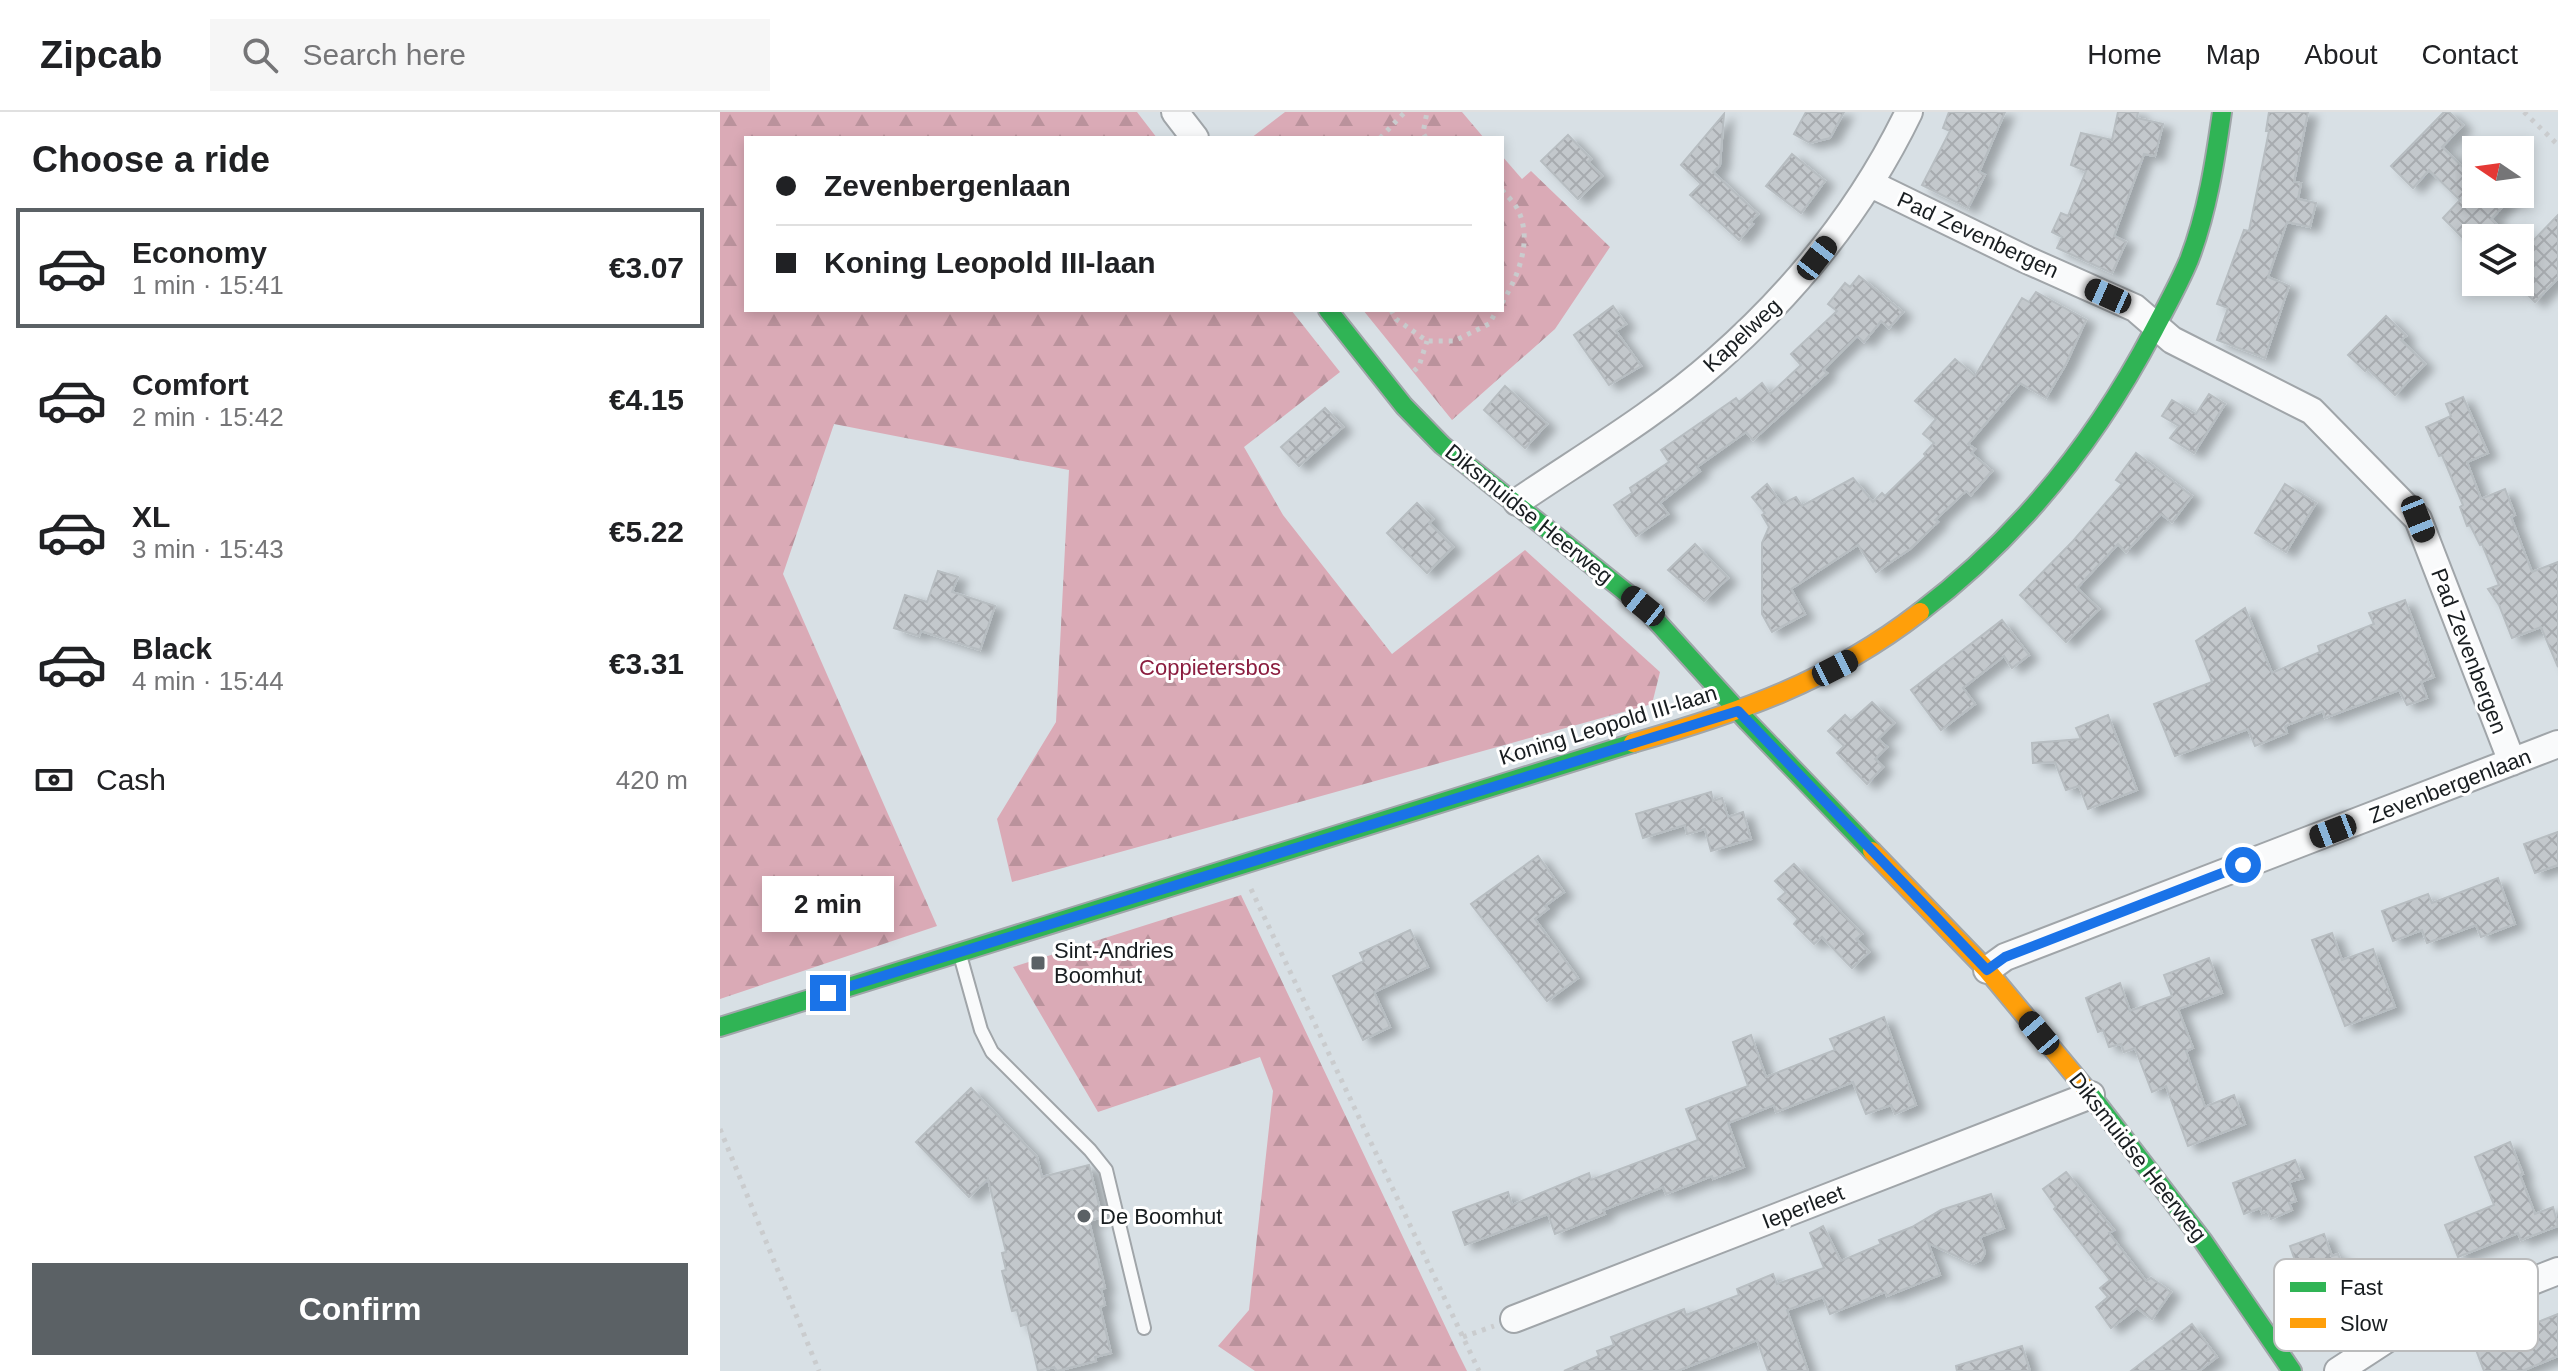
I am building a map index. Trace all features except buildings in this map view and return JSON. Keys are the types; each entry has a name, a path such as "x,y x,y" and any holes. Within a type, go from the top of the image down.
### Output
{"street":[{"path":"1175,112 1193,136"},
{"name":"Kapelweg","path":"1517,502 1714,363 1800,279 1871,184 1909,112"},
{"name":"Koning Leopold III-laan","path":"720,1027 1738,711 1776,697 1855,658 1943,597 2007,538 2063,477 2115,401 2189,259 2207,196 2222,112"},
{"name":"Pad Zevenbergen","path":"1871,184 2025,259 2135,308 2172,340 2312,411 2418,519 2512,762"},
{"name":"Diksmuidse Heerweg","path":"1330,312 1406,408 1466,465 1517,502 1643,606 1738,711 1987,970 2091,1095 2203,1241 2274,1345"},
{"name":"Zevenbergenlaan","path":"1987,970 2005,957 2558,744"},
{"name":"Ieperleet","path":"1514,1319 2091,1095"},
{"path":"2538,1279 2558,1271"},
{"name":"Diksmuidse Heerweg","path":"2278,1351 2292,1371"},
{"path":"2338,1371 2364,1351"}],"lane":[{"path":"959,952 981,1030 992,1052 1106,1170 1144,1328"}],"path":[{"path":"1382,136 1405,112"},
{"path":"1425,136 1427,112"},
{"path":"2524,112 2558,145"},
{"path":"1504,192 1518,210 1524,237 1517,277 1504,300"},
{"path":"1392,312 1396,319 1427,341 1454,341 1489,324 1496,312"},
{"path":"1239,864 1479,1371"},
{"path":"720,1129 819,1371"}],"green space":[{"name":"Coppietersbos","path":"720,112 1137,112 1155,136 744,136 744,312 1293,312 1340,372 1244,447 1283,515 1392,654 1525,550 1660,672 1652,704 1012,882 997,819 1056,722 1069,470 834,424 783,574 937,926 720,999"},
{"path":"1285,112 1462,112 1482,136 1254,136"},
{"path":"1504,158 1522,179 1531,171 1610,247 1555,329 1452,420 1365,312 1504,312"},
{"path":"1241,895 1467,1371 1255,1371 1218,1346 1249,1310 1273,1091 1260,1057 1098,1112 1013,967"}],"traffic: fast":[{"path":"1920,612 1956,583 2023,519 2081,448 2131,371 2189,260 2210,187 2222,112"},
{"path":"1330,312 1404,406 1442,445 1643,606 1748,722 1872,851"},
{"path":"720,1027 1633,743"},
{"path":"2086,1089 2203,1241 2274,1345"},
{"path":"2278,1351 2292,1371"}],"traffic: slow":[{"path":"1633,743 1710,720 1783,692 1853,657 1920,612"},
{"path":"1872,851 1987,970 2086,1089"}],"place":[{"name":"Sint-Andries Boomhut","path":"1038,963"},
{"name":"De Boomhut","path":"1084,1216"}],"route":[{"path":"828,993 1738,711 1987,970 2005,957 2243,865"}]}
